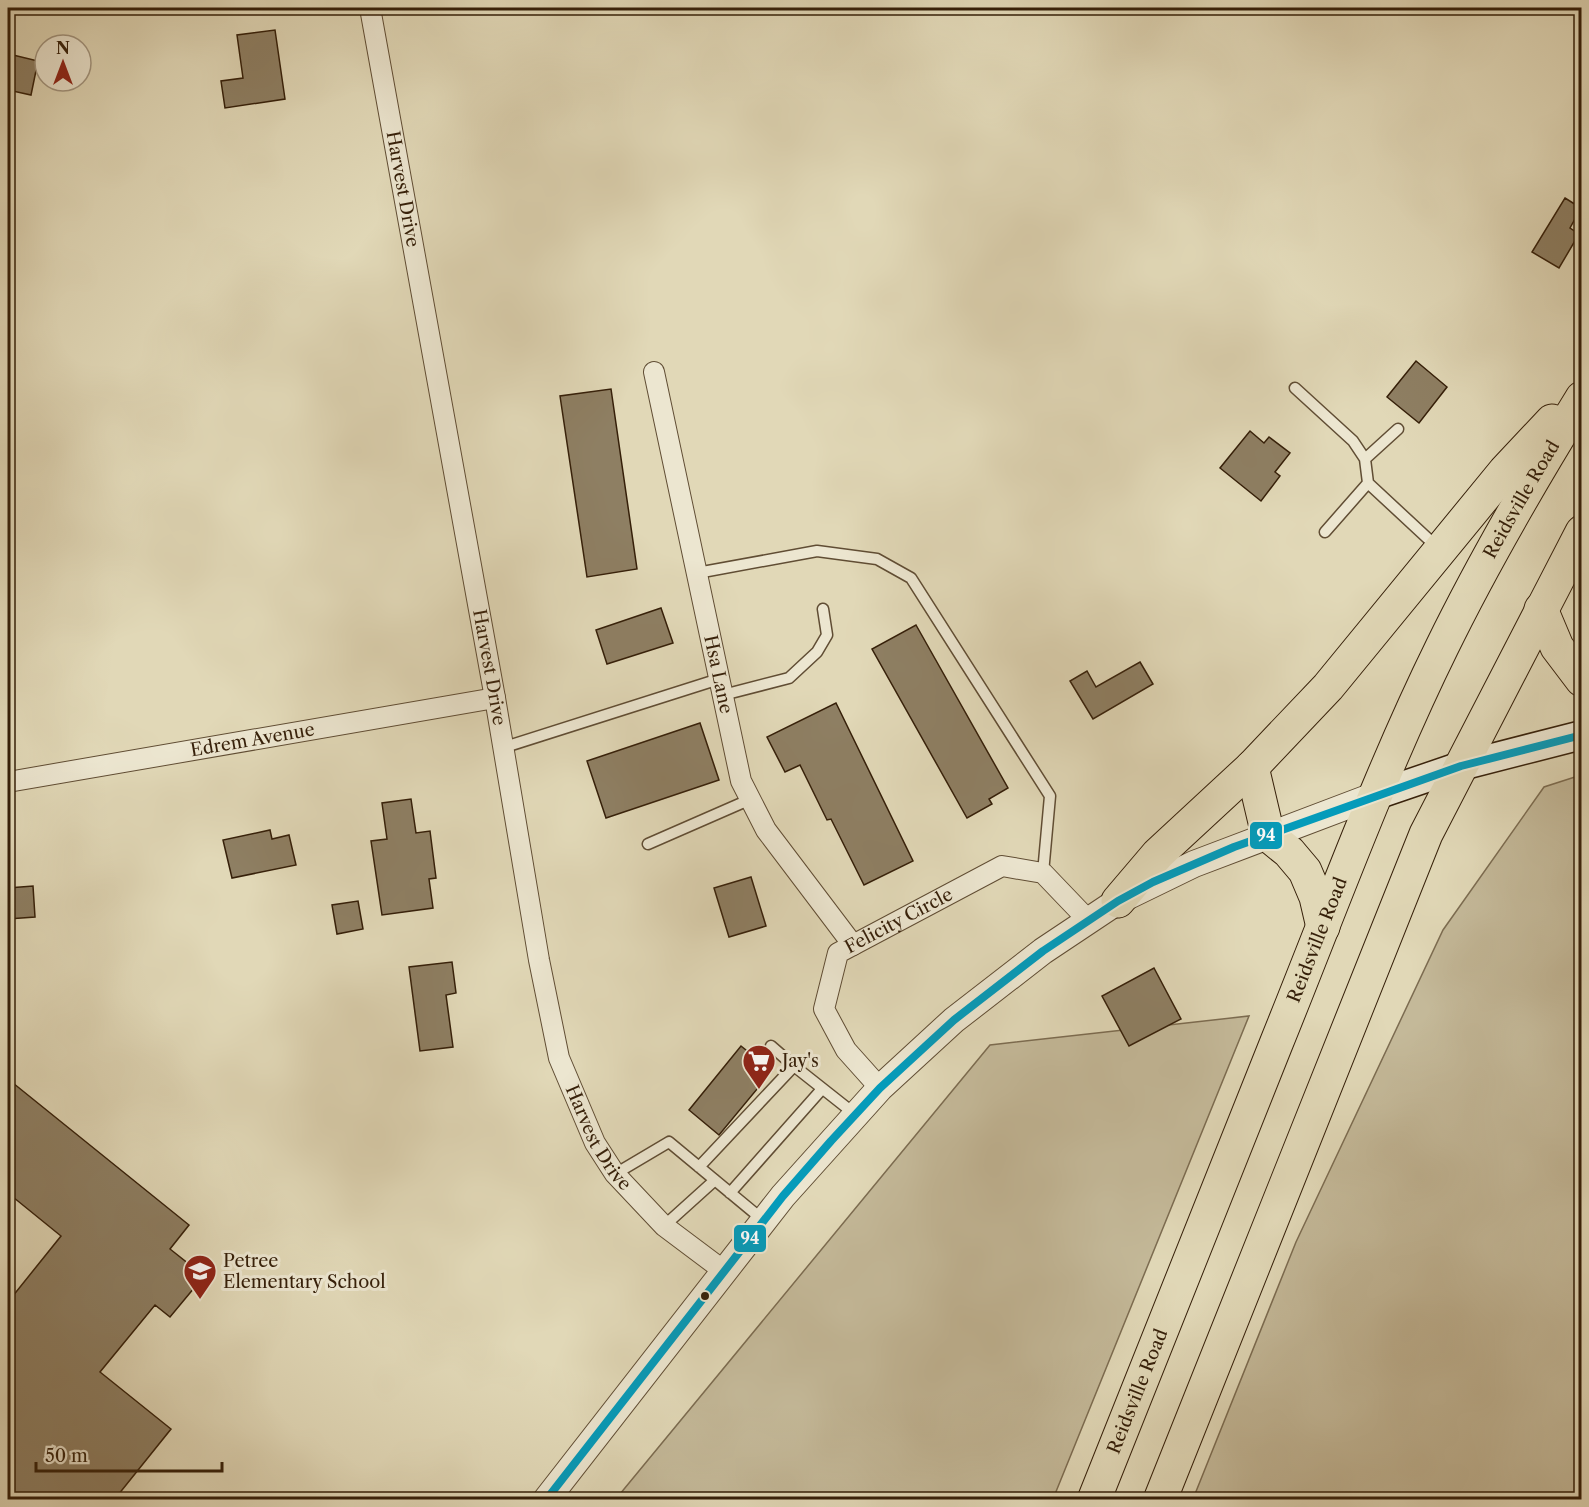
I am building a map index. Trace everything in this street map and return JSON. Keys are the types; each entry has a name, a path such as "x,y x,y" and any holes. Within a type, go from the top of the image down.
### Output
{"highway":[{"path":"1118,901 1158,854 1252,767 1328,687 1505,471 1581,389"},
{"name":"Reidsville Road","path":"1094,1500 1376,795 1474,582 1512,513 1581,398"},
{"path":"1160,1500 1426,834 1581,532"},
{"path":"1541,609 1557,647 1581,680"},
{"path":"1252,767 1268,835 1289,852 1305,871 1316,897 1323,927"}],"main road":[{"path":"1376,795 1461,766 1581,735"}],"street":[{"name":"Harvest Drive","path":"370,8 495,698 539,960 559,1058 595,1143 615,1174 664,1226 724,1271"},
{"name":"Hsa Lane","path":"654,372 741,781 766,830 853,945"},
{"name":"Edrem Avenue","path":"8,782 495,698"},
{"path":"546,1500 783,1196 880,1088 954,1020 994,987 1118,901 1194,864 1376,795"},
{"name":"Felicity Circle","path":"880,1088 846,1050 824,1009 838,953 1002,866 1043,873"},
{"path":"1043,873 1088,920"}],"lane":[{"path":"1295,388 1353,441 1365,459 1368,483 1440,550"},
{"path":"1365,459 1398,429"},
{"path":"1325,532 1368,483"},
{"path":"697,573 817,551 877,559 911,578 1050,796 1043,873"},
{"path":"502,748 721,687 789,678 817,652 827,635 823,609"},
{"path":"648,844 751,799"},
{"path":"771,1046 855,1115"},
{"path":"699,1167 794,1066"},
{"path":"730,1192 822,1089"},
{"path":"615,1174 669,1142 764,1221"},
{"path":"664,1226 715,1180"}],"shaded area":[{"path":"1581,775 1581,1499 1193,1499 1296,1242 1443,930 1544,787"},
{"path":"1249,1016 1053,1499 615,1500 990,1045"}],"building":[{"path":"275,30 285,99 225,108 221,81 243,78 237,35"},
{"path":"13,55 33,60 31,95 8,90 8,77"},
{"path":"1565,198 1581,208 1570,228 1579,234 1559,268 1532,252"},
{"path":"1416,361 1447,387 1419,423 1387,397"},
{"path":"611,389 637,569 587,577 560,396"},
{"path":"1250,431 1264,443 1269,437 1290,453 1275,472 1280,476 1261,501 1220,468"},
{"path":"661,608 673,643 607,664 596,630"},
{"path":"916,625 1008,788 989,799 992,804 967,818 872,649"},
{"path":"1140,662 1153,684 1093,719 1070,681 1087,671 1096,687"},
{"path":"836,703 913,861 864,885 831,819 827,820 800,765 785,772 767,737"},
{"path":"700,723 719,780 606,818 587,761"},
{"path":"411,799 416,833 430,831 436,878 429,879 433,908 382,915 371,841 387,839 382,803"},
{"path":"270,830 272,839 289,835 296,865 232,878 223,840"},
{"path":"751,877 766,926 729,937 714,888"},
{"path":"33,886 35,917 8,919 8,888"},
{"path":"358,901 363,929 337,934 332,905"},
{"path":"452,962 456,993 446,995 453,1047 420,1051 409,967"},
{"path":"1154,968 1181,1019 1129,1046 1102,996"},
{"path":"741,1046 772,1071 719,1135 689,1110"},
{"name":"Petree Elementary School","path":"8,1079 189,1225 170,1249 204,1276 170,1317 155,1305 100,1372 171,1429 114,1500 8,1500 8,1302 61,1236 8,1193"}],"transit line":[{"name":"94","path":"546,1500 783,1196 831,1141 880,1088 954,1020 1043,951 1118,901 1153,882 1234,847 1461,766 1582,735"}],"place":[{"name":"Jay's","path":"759,1090"},
{"name":"Petree Elementary School","path":"200,1300"}]}
